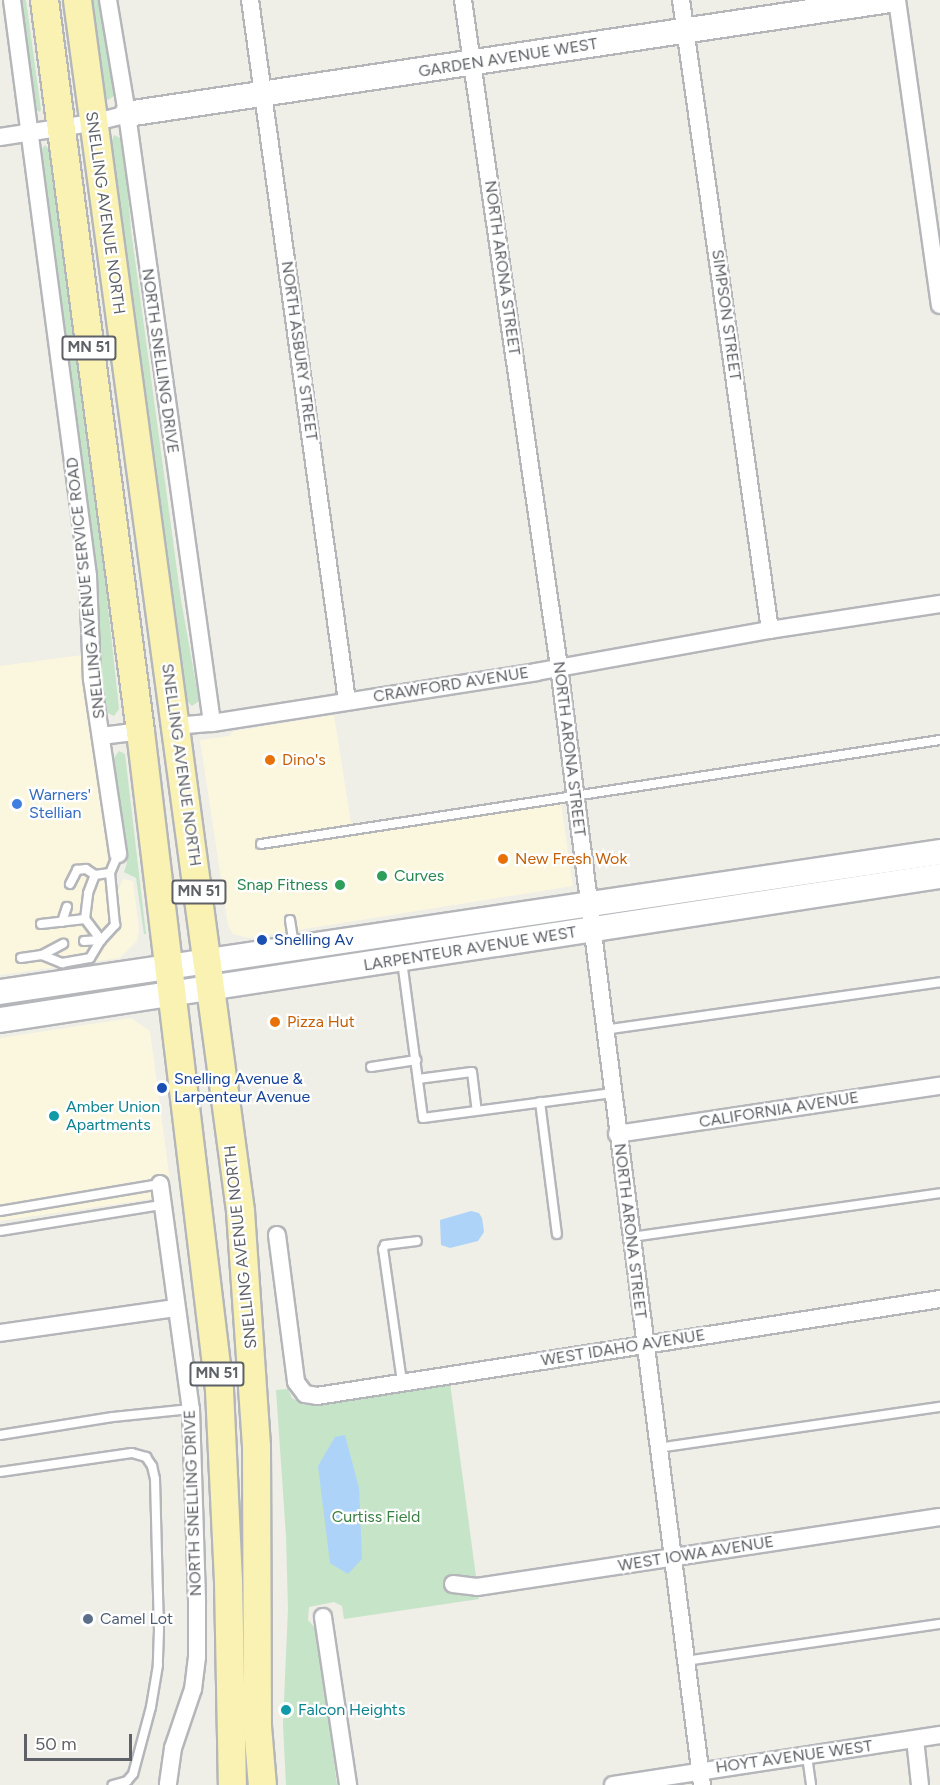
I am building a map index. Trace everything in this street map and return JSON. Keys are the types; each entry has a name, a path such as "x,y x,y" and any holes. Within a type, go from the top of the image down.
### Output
{"main road":[{"name":"SNELLING AVENUE NORTH","path":"44,0 140,731 219,1390 228,1581 232,1785"},
{"name":"SNELLING AVENUE NORTH","path":"77,0 240,1211 256,1457 257,1726 262,1785"},
{"name":"GARDEN AVENUE WEST","path":"127,114 890,0"},
{"path":"132,672 155,721 159,726 175,726"},
{"name":"LARPENTEUR AVENUE WEST","path":"0,992 940,852"},
{"name":"LARPENTEUR AVENUE WEST","path":"0,1020 940,876"}],"street":[{"name":"SNELLING AVENUE SERVICE ROAD","path":"12,0 88,576 91,660 118,854"},
{"name":"NORTH SNELLING DRIVE","path":"108,0 127,114 212,723"},
{"name":"NORTH ASBURY STREET","path":"250,0 347,702"},
{"name":"NORTH ARONA STREET","path":"463,0 559,667 701,1778"},
{"name":"SIMPSON STREET","path":"681,0 770,630"},
{"path":"897,0 940,304"},
{"path":"0,137 92,123 127,114"},
{"name":"CRAWFORD AVENUE","path":"175,726 212,723 347,702 770,630 940,604"},
{"path":"101,736 140,731"},
{"name":"CALIFORNIA AVENUE","path":"617,1134 940,1086"},
{"name":"NORTH SNELLING DRIVE","path":"160,1184 191,1410 197,1657 193,1689 173,1748 168,1785"},
{"name":"WEST IDAHO AVENUE","path":"277,1235 296,1382 305,1394 317,1396 940,1299"},
{"path":"0,1334 176,1308"},
{"name":"WEST IOWA AVENUE","path":"453,1584 477,1587 940,1517"},
{"path":"323,1617 348,1785"},
{"name":"HOYT AVENUE WEST","path":"613,1785 701,1778 807,1756 940,1736"},
{"path":"915,1739 920,1785"}],"lane":[{"path":"261,844 940,740"},
{"path":"42,955 62,963 90,958 101,940 115,925 110,873 118,854"},
{"path":"70,884 77,870 87,869 95,875 110,873"},
{"path":"95,875 88,893 86,919 101,940"},
{"path":"63,922 67,907"},
{"path":"41,924 86,919"},
{"path":"290,920 295,949"},
{"path":"84,941 101,940"},
{"path":"21,958 42,955 63,944"},
{"path":"402,960 423,1118 612,1093"},
{"path":"604,1030 940,982"},
{"path":"371,1067 416,1060"},
{"path":"418,1079 472,1072 477,1110"},
{"path":"540,1102 557,1234"},
{"path":"0,1211 160,1184"},
{"path":"631,1237 940,1193"},
{"path":"0,1231 162,1205"},
{"path":"402,1382 383,1249 385,1245 417,1241"},
{"path":"658,1448 940,1407"},
{"path":"0,1435 114,1417 191,1410"},
{"path":"0,1472 132,1454 146,1457 152,1466 155,1479 158,1665 151,1707 133,1774 128,1781 113,1785"},
{"path":"686,1661 940,1624"},
{"path":"807,1756 811,1785"}],"shaded area":[{"path":"82,655 114,888 119,889 123,879 133,881 139,930 137,941 120,958 0,975 0,666"},
{"path":"334,715 353,836 561,804 573,886 249,938 233,934 228,925 200,740 229,736 234,731"},
{"path":"131,1018 150,1031 172,1196 0,1221 0,1038"}],"green space":[{"path":"21,0 26,0 41,110 39,112 37,110"},
{"path":"91,0 99,0 109,51 114,96 108,100 104,96"},
{"path":"114,135 120,138 127,182 131,230 181,600 199,701 192,706 187,701 141,372 112,140"},
{"path":"45,145 49,149 95,485 119,709 114,716 106,712 101,674 96,566 42,149"},
{"path":"119,751 125,754 146,934 144,934 136,878 124,872 127,863 113,759"},
{"name":"Curtiss Field","path":"450,1383 479,1599 344,1619 342,1606 334,1602 309,1607 308,1620 317,1630 337,1785 286,1785 283,1724 288,1609 286,1536 276,1390 288,1389 292,1398 304,1405"}],"water":[{"path":"471,1211 479,1213 482,1218 484,1232 478,1241 450,1248 441,1245 440,1220"},
{"path":"345,1435 359,1488 362,1559 348,1574 330,1563 318,1466 335,1437"}],"place":[{"name":"Dino's","path":"270,760"},
{"name":"Warners' Stellian","path":"17,804"},
{"name":"New Fresh Wok","path":"503,859"},
{"name":"Curves","path":"382,876"},
{"name":"Snap Fitness","path":"340,885"},
{"name":"Snelling Av","path":"262,940"},
{"name":"Pizza Hut","path":"275,1022"},
{"name":"Snelling Avenue & Larpenteur Avenue","path":"162,1088"},
{"name":"Amber Union Apartments","path":"54,1116"},
{"name":"Camel Lot","path":"88,1619"},
{"name":"Falcon Heights","path":"286,1710"}]}
